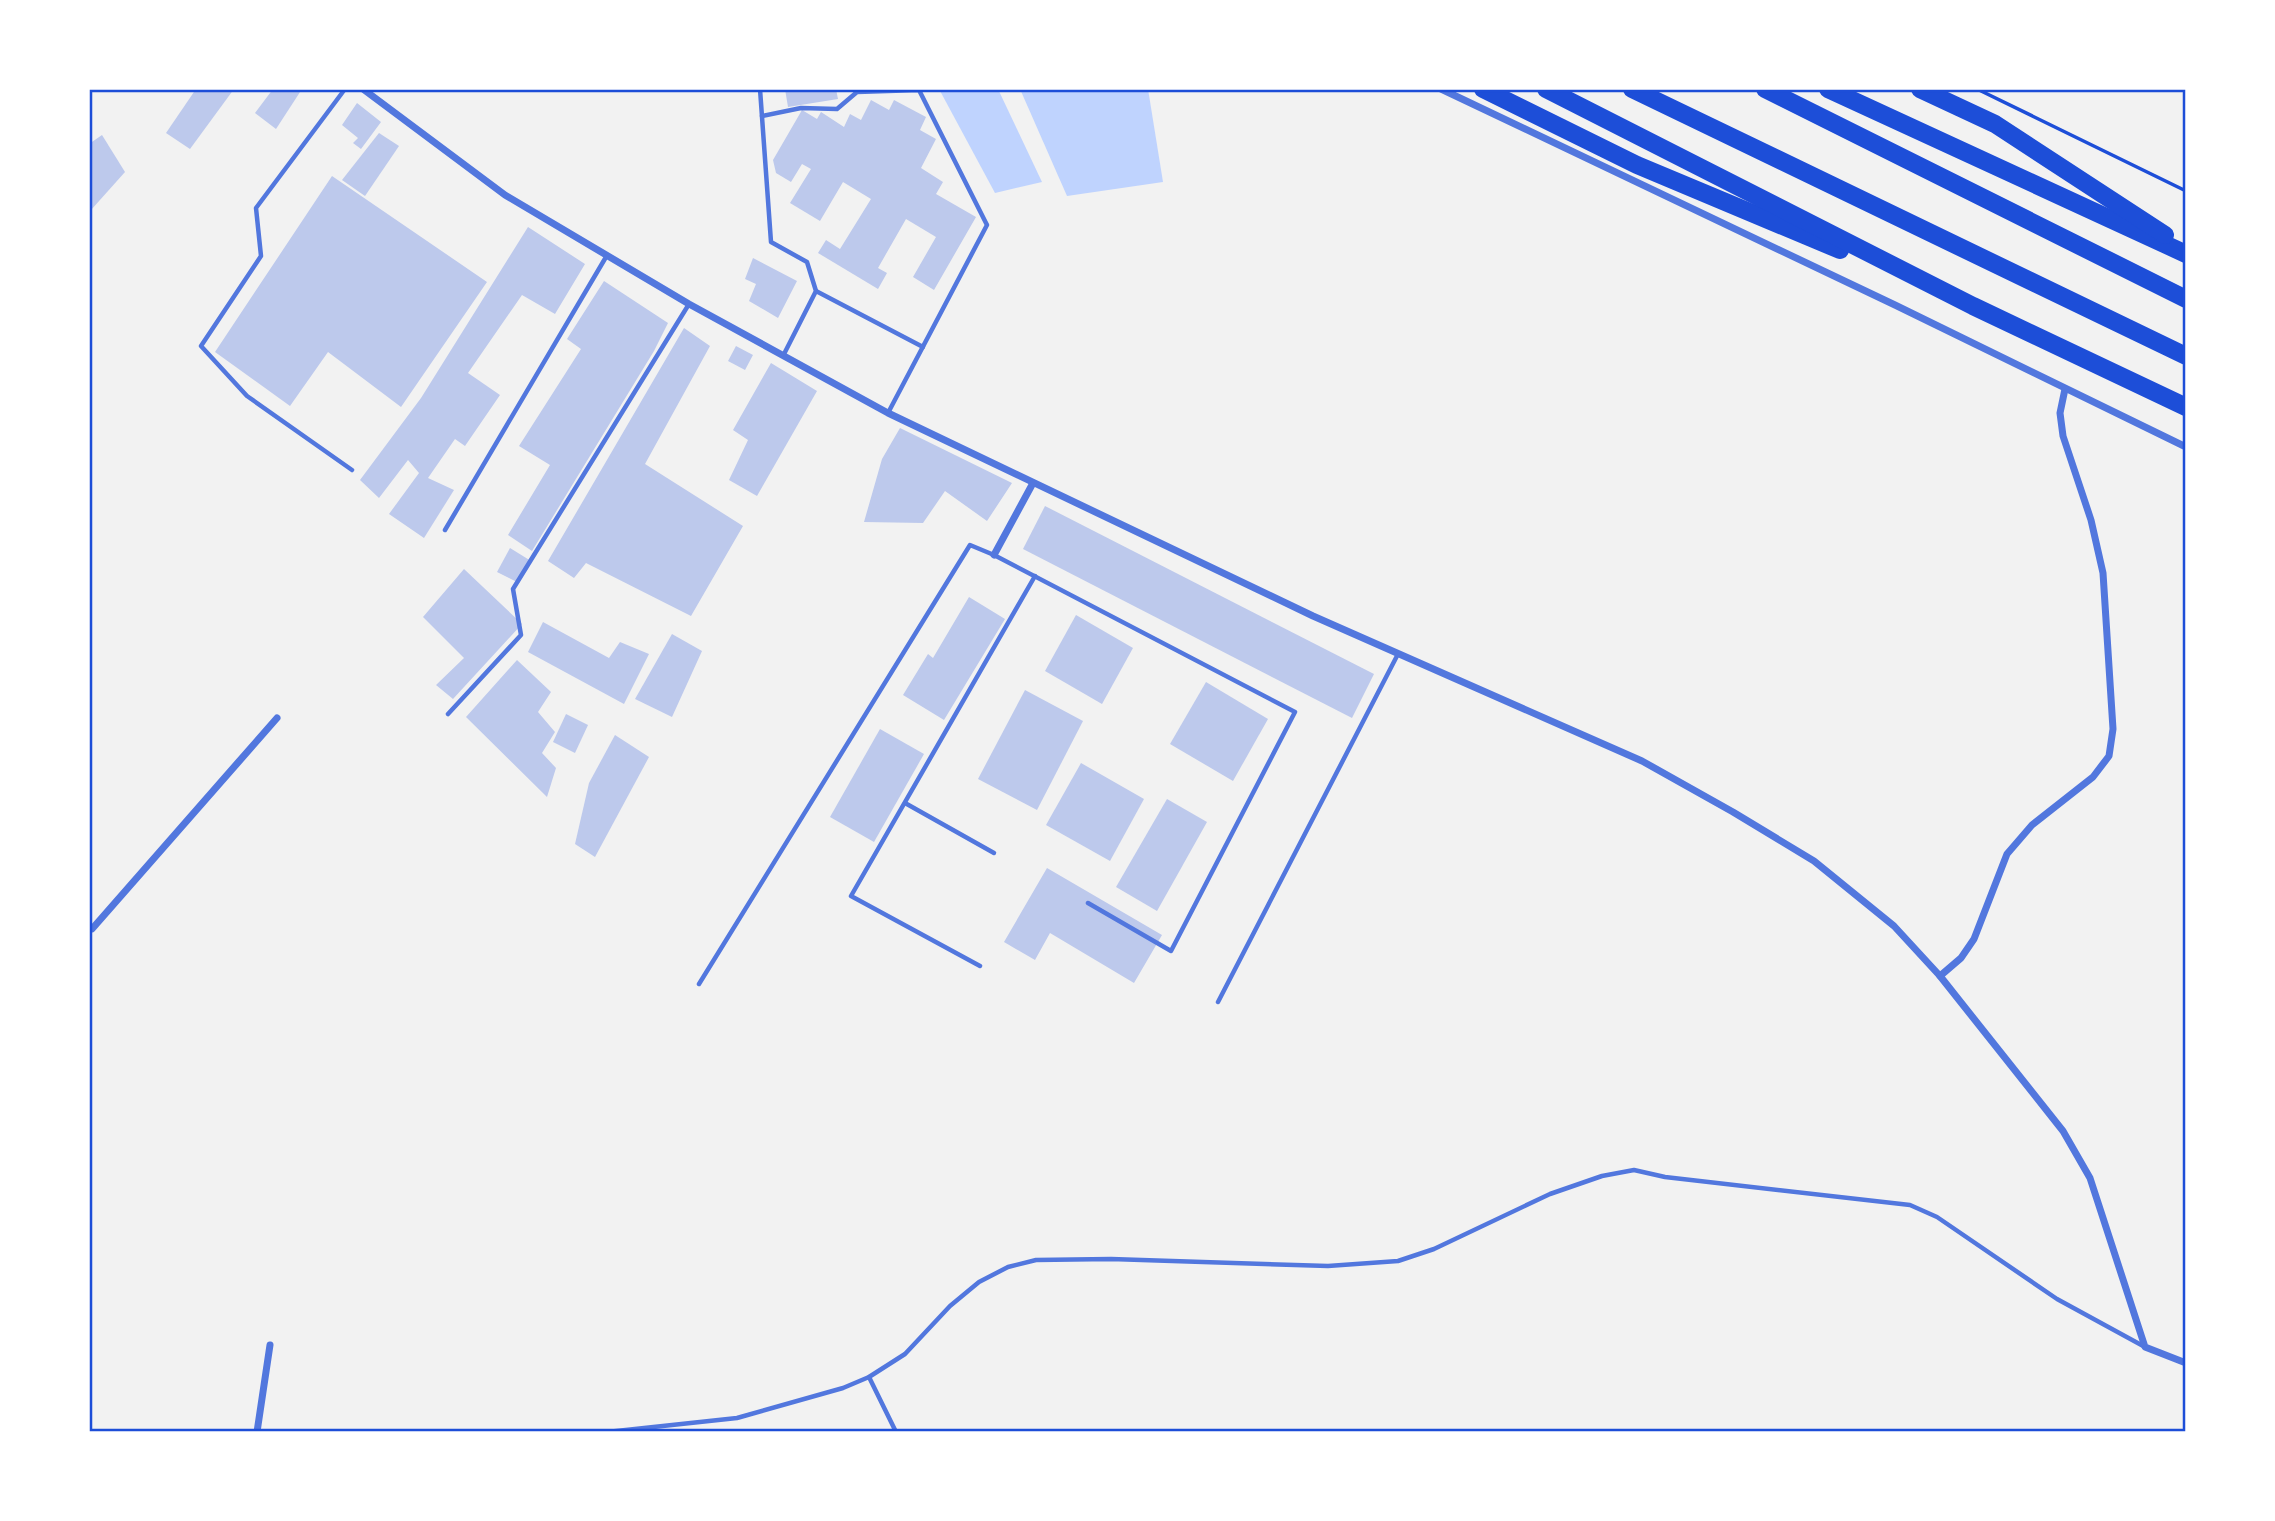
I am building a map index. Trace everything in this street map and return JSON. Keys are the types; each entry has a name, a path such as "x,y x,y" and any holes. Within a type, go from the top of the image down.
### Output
{"highway":[{"path":"1483,89 1637,165 1973,306"},
{"path":"1546,89 1973,306 2186,407"},
{"path":"1632,89 2186,356"},
{"path":"1765,89 2186,299"},
{"path":"1828,89 2186,254"},
{"path":"1920,89 1995,124 2186,248"}],"street":[{"path":"363,89 505,195 606,257 888,413 1313,616 1642,761 1814,861 1894,926 1940,976 2063,1132 2090,1178 2145,1347 2186,1363"},
{"path":"1441,89 2186,447"},
{"path":"1940,976 1961,958 1974,939 2007,854 2032,825 2094,778 2109,756 2113,729 2102,573 2091,520 2063,436 2060,413 2065,389"},
{"path":"994,555 1034,483"},
{"path":"89,928 92,929 277,718"},
{"path":"257,1432 270,1345"}],"lane":[{"path":"345,89 257,208 261,256 201,346 247,396 352,470"},
{"path":"760,89 772,242 807,262 816,291 782,356"},
{"path":"762,116 801,108 837,108 857,93 919,90 987,225 888,413"},
{"path":"445,530 606,257"},
{"path":"816,291 923,347"},
{"path":"448,714 521,635 513,589 689,304"},
{"path":"699,984 970,545 1035,576 1295,712 1171,951 1088,903"},
{"path":"980,967 851,896 1035,576"},
{"path":"1217,1002 1398,654"},
{"path":"905,803 993,853"},
{"path":"607,1432 737,1418 843,1388 869,1377 905,1354 950,1306 979,1282 1007,1267 1036,1259 1328,1266 1398,1261 1434,1249 1550,1194 1602,1176 1634,1170 1665,1177 1910,1205 1937,1217 2057,1299 2145,1347"},
{"path":"869,1377 896,1432"}],"path":[{"path":"1977,89 2186,191"}],"water":[{"path":"939,89 998,89 1042,182 995,193"},
{"path":"1020,89 1148,89 1163,182 1067,196"}],"building":[{"path":"196,89 234,89 190,149 166,133"},
{"path":"273,89 302,89 276,129 255,113"},
{"path":"785,89 836,89 838,99 788,107"},
{"path":"871,100 889,110 894,100 926,117 920,130 936,139 921,168 943,182 936,194 976,217 934,290 913,277 936,237 906,219 878,268 887,273 878,289 818,253 826,240 840,249 871,199 843,182 820,221 790,203 811,169 802,164 791,182 776,173 773,160 802,110 817,119 821,112 844,127 850,114 861,120"},
{"path":"357,103 381,122 361,149 353,143 358,138 342,125"},
{"path":"379,133 399,146 365,196 342,180"},
{"path":"102,135 125,172 91,210 89,144"},
{"path":"332,176 487,282 401,407 328,352 290,406 215,352"},
{"path":"528,227 585,264 555,314 522,295 468,373 500,395 465,446 455,439 428,478 454,490 424,538 389,514 419,473 408,460 379,498 360,480 421,398"},
{"path":"753,258 797,281 778,318 749,301 756,284 745,279"},
{"path":"604,281 668,323 654,351 532,551 508,535 550,465 519,446 581,349 567,339"},
{"path":"684,328 710,346 645,464 743,526 691,616 586,563 574,578 548,561"},
{"path":"736,346 753,355 745,370 728,361"},
{"path":"771,363 817,391 757,496 729,480 748,440 733,430"},
{"path":"900,428 1012,483 987,521 945,491 923,523 864,522 882,459"},
{"path":"1045,506 1374,674 1352,718 1023,549"},
{"path":"510,548 531,561 519,583 497,572"},
{"path":"464,569 522,624 453,699 436,685 464,658 423,617"},
{"path":"969,597 1005,619 944,720 903,695 928,654 933,658"},
{"path":"1076,615 1133,648 1102,704 1045,671"},
{"path":"543,622 609,658 620,642 649,654 624,704 528,652"},
{"path":"672,634 702,651 672,717 635,699"},
{"path":"517,660 551,692 538,712 555,732 542,753 556,768 547,797 466,717"},
{"path":"1206,682 1268,719 1233,781 1170,744"},
{"path":"1025,690 1083,721 1037,810 978,779"},
{"path":"566,714 588,725 575,753 553,742"},
{"path":"880,729 924,754 874,842 830,817"},
{"path":"615,735 649,757 595,857 575,844 589,783"},
{"path":"1081,763 1144,799 1110,861 1046,825"},
{"path":"1167,799 1207,822 1157,911 1116,887"},
{"path":"1047,868 1162,935 1134,983 1050,933 1035,960 1004,942"}]}
